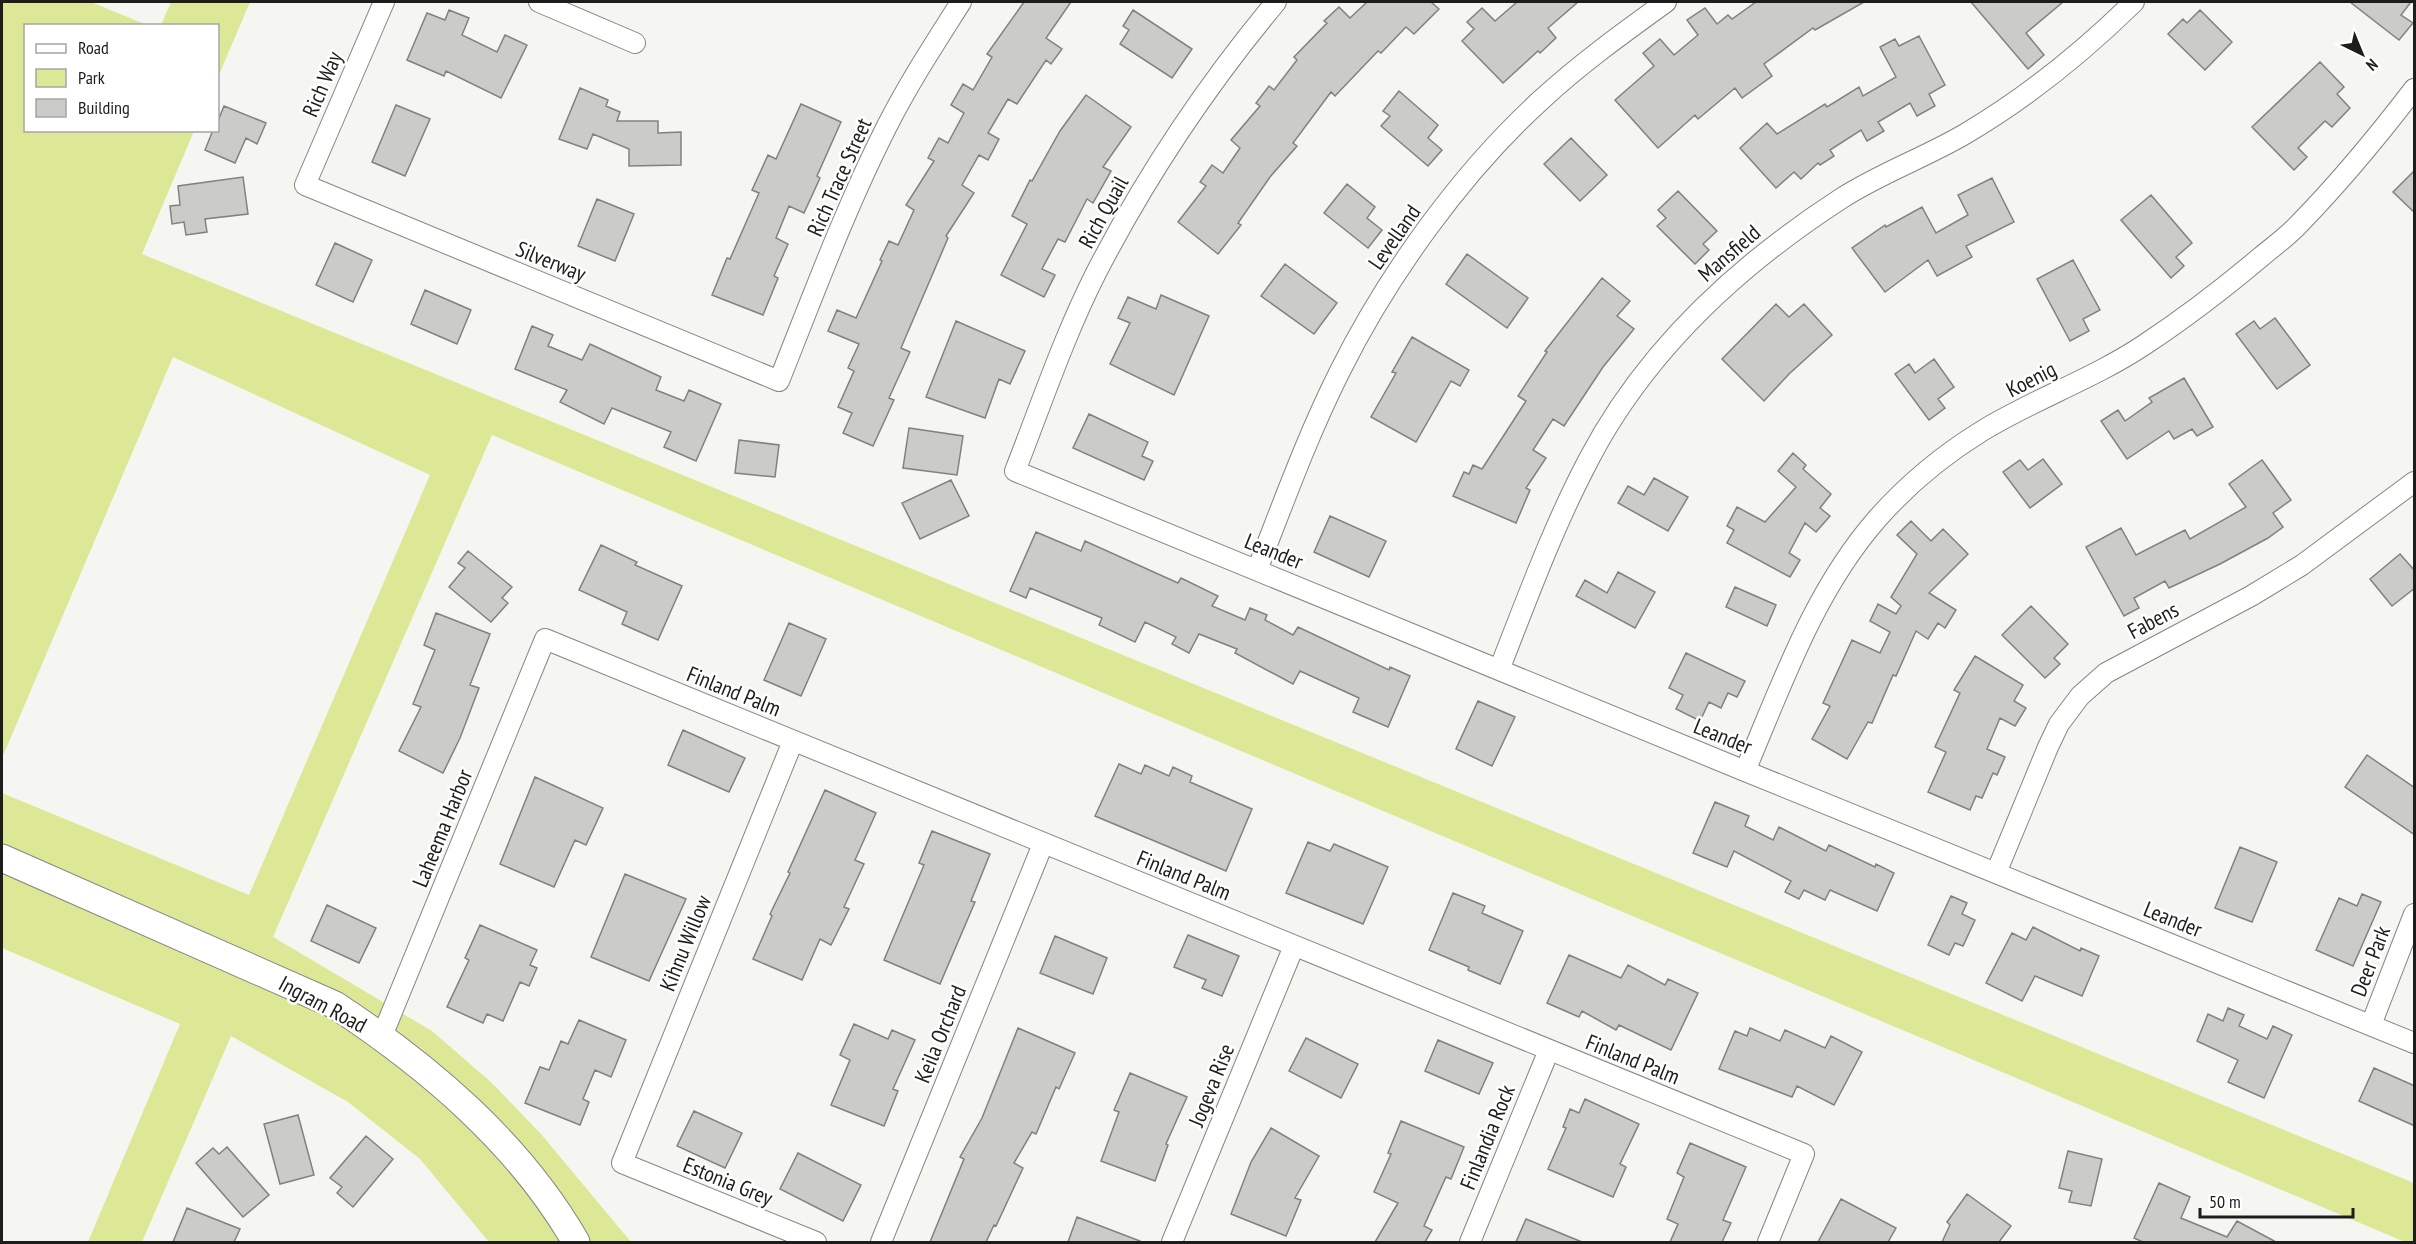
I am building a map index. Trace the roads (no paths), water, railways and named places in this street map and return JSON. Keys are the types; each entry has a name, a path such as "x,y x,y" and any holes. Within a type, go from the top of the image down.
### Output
{"street":[{"name":"Rich Way","path":"304,185 384,2"},
{"path":"539,2 635,43"},
{"name":"Rich Trace Street","path":"779,381 834,246 886,128 919,69 961,2"},
{"name":"Rich Quail","path":"1015,471 1101,264 1164,152 1228,59 1276,2"},
{"name":"Levelland","path":"1257,570 1300,459 1338,373 1378,301 1429,227 1488,154 1540,100 1605,46 1666,2"},
{"name":"Mansfield","path":"1498,670 1550,539 1589,458 1629,395 1675,337 1726,284 1784,237 1845,196 1965,134 2030,93 2090,45 2134,2"},
{"name":"Koenig","path":"1745,771 1800,643 1824,594 1848,555 1877,519 1909,486 1945,456 1983,430 2061,392 2142,347 2218,294 2297,226 2370,146 2415,89"},
{"name":"Silverway","path":"304,185 779,381"},
{"name":"Leander","path":"1015,471 2415,1043"},
{"name":"Fabens","path":"1996,873 2048,747 2059,724 2080,696 2106,673 2251,596 2302,565 2415,482"},
{"name":"Finland Palm","path":"545,639 1804,1154 1768,1242"},
{"name":"Laheema Harbor","path":"382,1036 545,639"},
{"name":"Kihnu Willow","path":"622,1163 793,741"},
{"name":"Keila Orchard","path":"881,1242 1043,844"},
{"name":"Ingram Road","path":"2,858 335,1005 382,1036 448,1088 507,1149 562,1218 576,1242"},
{"name":"Deer Park","path":"2371,1025 2415,914"},
{"name":"Jogeva Rise","path":"1172,1242 1294,946"},
{"name":"Finlandia Rock","path":"1470,1242 1549,1050"},
{"name":"Estonia Grey","path":"622,1163 816,1242"}]}
